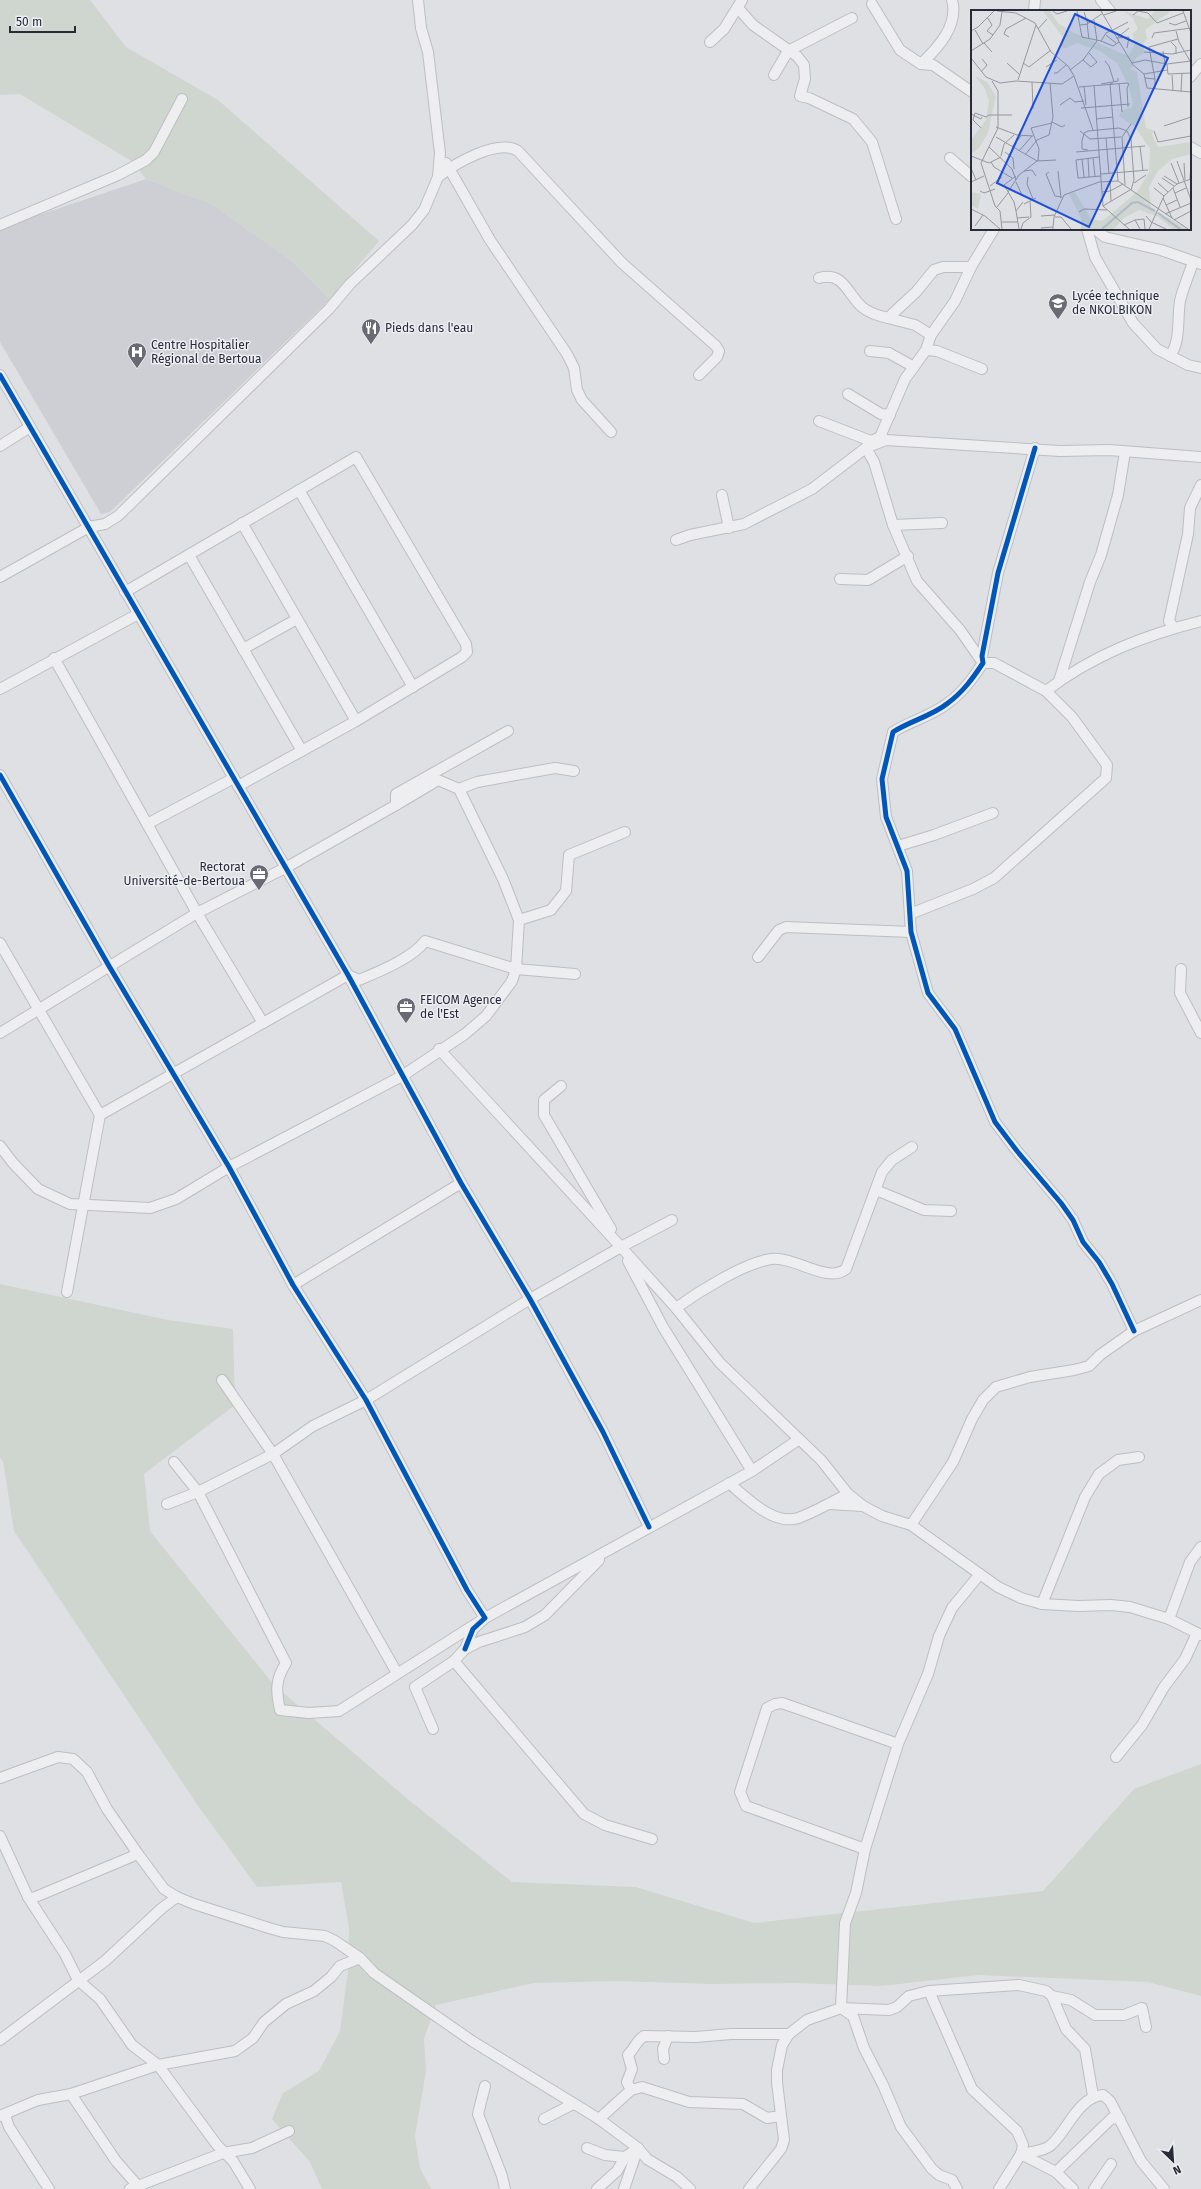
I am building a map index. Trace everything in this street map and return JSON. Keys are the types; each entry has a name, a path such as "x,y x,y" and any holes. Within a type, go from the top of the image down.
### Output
{"street":[{"path":"1,574 89,526 105,524 118,516 329,309 350,284 412,225 424,210 438,177 440,153 428,52 421,28 418,0"},
{"path":"921,64 936,50 947,34 954,7 952,0"},
{"path":"1101,0 1109,10"},
{"path":"710,42 724,29 740,4 753,25 797,56 804,65 805,79 800,96 809,98 853,119 872,142 896,219"},
{"path":"872,4 900,50 921,64 933,65 971,91"},
{"path":"774,75 788,51 852,18"},
{"path":"1191,76 1201,64"},
{"path":"0,225 118,175 146,160 154,152 182,99"},
{"path":"438,177 449,168 477,154 508,146 518,151 622,263 716,346 719,351 717,357 699,375"},
{"path":"1191,148 1201,153"},
{"path":"440,153 490,240 567,354 574,368 577,390 582,400 611,432"},
{"path":"950,158 971,176"},
{"path":"676,540 690,534 729,528 744,524 812,489 880,437 905,379 926,350 931,335 955,301 971,267 993,230"},
{"path":"1087,230 1095,257 1133,323 1157,350 1188,365 1201,368"},
{"path":"1096,230 1105,237 1161,250 1197,263 1180,299 1176,328 1177,347 1170,356"},
{"path":"888,318 916,292 934,270 943,267 971,267"},
{"path":"819,278 828,275 838,278 862,307 879,316 915,325 931,335"},
{"path":"926,350 937,350 982,369"},
{"path":"870,351 889,353 914,367"},
{"path":"0,375 89,526 138,614 179,680 236,782 287,867 348,975 461,1183 530,1299 603,1432 649,1527"},
{"path":"848,394 881,414 890,415"},
{"path":"819,421 871,441 880,437"},
{"path":"0,446 30,428"},
{"path":"866,448 886,440 1035,448 1060,451 1125,452 1201,457"},
{"path":"866,448 874,462 893,525 908,556 917,581 960,630 983,663"},
{"path":"1035,448 998,573 982,656 983,663 967,686 947,704 893,732 882,779 886,817 907,871 911,932 928,993 955,1029 996,1122 1016,1151 1069,1214 1083,1242 1099,1262 1108,1278 1134,1331"},
{"path":"1059,681 1112,518 1118,495 1125,452"},
{"path":"126,592 356,457 466,644 467,652 462,657 413,687 302,751 147,824"},
{"path":"1174,628 1168,621 1188,534 1190,508 1201,484"},
{"path":"299,490 413,687"},
{"path":"722,495 729,528"},
{"path":"242,523 356,721"},
{"path":"893,525 942,523"},
{"path":"189,555 302,751"},
{"path":"840,579 868,580 908,556"},
{"path":"0,689 54,658 138,614"},
{"path":"243,649 298,619"},
{"path":"1046,691 1090,662 1122,647 1158,632 1201,620"},
{"path":"54,658 197,913 263,1022"},
{"path":"910,914 973,889 994,878 1106,778 1107,765 1092,742 1046,691 994,663 983,663"},
{"path":"396,805 396,794 508,731"},
{"path":"459,789 477,782 555,768 574,771"},
{"path":"0,775 109,966 174,1072 229,1167 293,1285 366,1400 467,1590 485,1618"},
{"path":"0,1033 39,1011 109,966 197,913 287,867 438,780 459,789 503,879 519,920 516,969 512,981 486,1016 465,1034 439,1049 402,1076 229,1167 176,1199 150,1208 70,1204 38,1189 13,1163 0,1146"},
{"path":"898,846 934,835 992,812"},
{"path":"519,920 551,910 566,891 569,856 625,832"},
{"path":"758,957 779,930 786,927 911,932"},
{"path":"348,975 359,980 389,967 421,946 425,941 516,969 575,974"},
{"path":"0,942 100,1115 67,1292"},
{"path":"1181,969 1180,993 1201,1033"},
{"path":"100,1115 348,975"},
{"path":"439,1049 676,1308 720,1363 798,1440 821,1460 848,1494 863,1506 882,1516 911,1525 980,1574 1004,1590 1020,1598 1042,1604 1078,1606 1111,1605 1130,1607 1169,1619 1199,1634 1185,1659 1164,1687 1142,1725 1116,1757"},
{"path":"561,1086 544,1100 544,1115 621,1247 663,1327 752,1471"},
{"path":"676,1308 730,1276 760,1262 772,1259 802,1265 831,1275 840,1274 846,1269 882,1172 888,1164 912,1147"},
{"path":"293,1285 461,1183"},
{"path":"876,1190 924,1210 951,1211"},
{"path":"167,1504 198,1492 273,1454 313,1426 366,1400 530,1299 621,1247 672,1220"},
{"path":"911,1525 953,1462 972,1419 983,1400 996,1387 1030,1377 1089,1366 1100,1355 1134,1331 1201,1300"},
{"path":"222,1380 273,1454 397,1673"},
{"path":"174,1462 198,1492 286,1663 278,1675 277,1694 280,1710 309,1713 339,1711 485,1618 752,1471 798,1440"},
{"path":"1042,1604 1085,1496 1099,1474 1118,1460 1139,1456"},
{"path":"729,1483 756,1504 782,1519 797,1518 848,1494"},
{"path":"826,1504 863,1506"},
{"path":"433,1729 415,1687 454,1661 465,1650 479,1642 525,1628 545,1615 599,1559 649,1527"},
{"path":"1169,1619 1190,1562 1201,1547"},
{"path":"841,2008 844,1977 845,1923 856,1893 865,1849 898,1744 928,1674 938,1636 952,1608 980,1574"},
{"path":"465,1650 473,1629 485,1618"},
{"path":"454,1661 584,1814 605,1825 652,1839"},
{"path":"865,1849 746,1806 740,1792 767,1708 775,1704 782,1704 898,1744"},
{"path":"0,1778 58,1757 73,1759 87,1772 108,1809 138,1854 164,1889 177,1897 283,1932 325,1936 360,1958 374,1973 437,2018 573,2104 599,2118 638,2148 647,2159 677,2177 690,2189"},
{"path":"0,1836 28,1897 65,1954 78,1980 100,1999 132,2045 158,2065 223,2153 233,2161 250,2189"},
{"path":"28,1897 33,1898 138,1854"},
{"path":"0,2040 105,1961 162,1908 177,1897"},
{"path":"49,2189 3,2116 38,2100 71,2094 158,2065 235,2051 253,2038 264,2022 286,2004 314,1991 332,1977 340,1966 360,1958"},
{"path":"749,2189 781,2149 784,2140 777,2070 782,2045 789,2034 807,2020 841,2008 889,2010 897,2007 909,1996 929,1991 1019,1986 1046,1991 1052,1996 1066,2029 1085,2049 1093,2096"},
{"path":"929,1991 972,2089 1017,2131 1023,2145 1021,2154 998,2189"},
{"path":"1052,1996 1070,2000 1095,2015 1124,2015 1142,2008 1146,2027"},
{"path":"841,2008 852,2016 864,2048 883,2085 901,2127 932,2169 939,2175 952,2180 957,2189"},
{"path":"630,2090 627,2082 632,2069 628,2055 635,2048 637,2040 644,2036 696,2037 731,2034 789,2034"},
{"path":"664,2059 663,2050 668,2036"},
{"path":"485,2086 478,2114 502,2176 505,2189"},
{"path":"599,2118 630,2090 646,2087 689,2102 709,2104 743,2104 767,2118 781,2116"},
{"path":"71,2094 134,2188 223,2153 252,2148 289,2131"},
{"path":"1021,2154 1050,2147 1085,2101 1093,2096 1102,2095 1110,2101 1141,2161 1164,2189"},
{"path":"544,2119 573,2104"},
{"path":"1056,2172 1112,2118 1120,2120"},
{"path":"587,2148 605,2155 625,2157"},
{"path":"597,2189 617,2171 625,2157 638,2148"},
{"path":"624,2189 638,2148"},
{"path":"1021,2154 1056,2172 1073,2189"},
{"path":"1094,2189 1111,2164"}],"shaded area":[{"path":"0,0 90,0 126,47 218,100 379,241 330,299 293,262 212,204 146,179 130,160 20,94 0,95"},
{"name":"Centre Hospitalier Régional de Bertoua","path":"146,179 212,204 293,262 330,299 110,512 101,514 0,342 0,228"},
{"path":"0,1284 168,1320 233,1329 235,1405 144,1474 150,1531 274,1685 410,1801 512,1882 636,1887 754,1923 1043,1891 1134,1789 1201,1764 1201,1996 1148,1982 978,1975 882,1986 794,1983 712,1984 615,1981 533,1983 436,2005 424,2039 426,2071 415,2136 420,2168 431,2189 322,2189 310,2162 272,2119 283,2093 319,2071 340,2031 348,1971 349,1928 341,1882 257,1887 196,1803 14,1531 3,1461 0,1458"}],"cycle path":[{"path":"0,375 348,975 461,1183 530,1299 603,1432 649,1527"},
{"path":"1035,448 998,573 982,656 983,663 958,694 942,708 893,732 882,779 886,817 907,871 911,932 928,993 955,1029 995,1122 1073,1220 1083,1242 1099,1262 1112,1284 1134,1331"},
{"path":"0,775 109,966 229,1167 293,1285 366,1400 467,1590 485,1618 473,1629 465,1649"}],"place":[{"name":"Lycée technique de NKOLBIKON","path":"1058,320"},
{"name":"Pieds dans l'eau","path":"371,345"},
{"name":"Centre Hospitalier Régional de Bertoua","path":"137,369"},
{"name":"Rectorat Université-de-Bertoua","path":"259,891"},
{"name":"FEICOM Agence de l'Est","path":"406,1024"}]}
